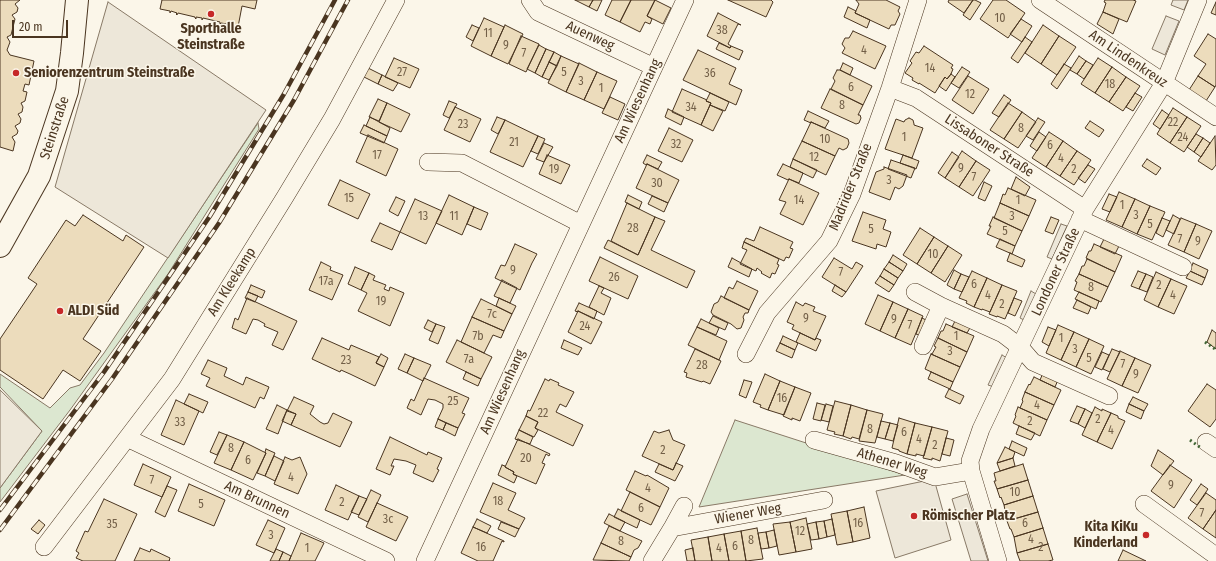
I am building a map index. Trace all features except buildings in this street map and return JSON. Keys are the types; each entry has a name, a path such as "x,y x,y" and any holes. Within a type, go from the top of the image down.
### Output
{"main road":[{"name":"Steinstraße","path":"0,246 39,176 67,91 77,0"}],"street":[{"name":"Am Kleekamp","path":"44,548 172,379 332,120 396,0"},
{"name":"Auenweg","path":"530,0 538,12 654,67"},
{"name":"Am Wiesenhang","path":"425,561 685,0"},
{"name":"Madrider Straße","path":"746,354 767,313 829,241 852,194 890,88 918,0"},
{"name":"Am Lindenkreuz","path":"1040,0 1216,117"},
{"name":"Londoner Straße","path":"971,471 970,461 981,429 1083,214 1164,83 1198,0"},
{"name":"Lissaboner Straße","path":"890,88 916,98 1083,214 1183,267"},
{"path":"428,162 462,163 581,224"},
{"path":"915,292 941,306 1003,334 1020,347 1033,362 1109,396"},
{"path":"923,346 941,306"},
{"name":"Am Brunnen","path":"127,438 386,561"},
{"name":"Athener Weg","path":"814,440 896,463 935,477 971,471"},
{"path":"971,471 998,561"},
{"name":"Wiener Weg","path":"672,528 824,500"},
{"path":"1144,504 1216,556"},
{"path":"653,561 684,506"}],"green space":[{"path":"258,123 259,129 168,274 70,410 0,502 0,488 42,431 0,387 0,374 50,408 70,388 80,385 104,353"},
{"path":"735,420 905,475 699,507"}],"shaded area":[{"path":"1173,0 1188,0 1184,10 1171,5"},
{"path":"108,2 266,110 168,258 55,187"},
{"path":"1166,16 1179,21 1165,55 1152,49"},
{"path":"1061,224 1067,226 1052,259 1047,257"},
{"path":"1031,291 1036,294 1024,320 1020,318"},
{"path":"1002,355 1007,358 994,387 988,385"},
{"path":"0,390 42,431 0,488"},
{"name":"Römischer Platz","path":"934,479 951,540 895,558 876,491"},
{"path":"967,494 988,561 971,561 952,499"}],"railway":[{"path":"0,510 104,372 210,216 284,94 335,0"},
{"path":"0,530 112,379 219,223 294,100 348,0"}],"hedge":[{"path":"1205,342 1215,349"},
{"path":"1190,440 1201,448"}],"place":[{"name":"Sporthalle Steinstraße","path":"211,14"},
{"name":"Seniorenzentrum Steinstraße","path":"16,73"},
{"name":"ALDI Süd","path":"60,311"},
{"name":"Römischer Platz","path":"914,516"},
{"name":"Kita KiKu Kinderland","path":"1146,535"}]}
